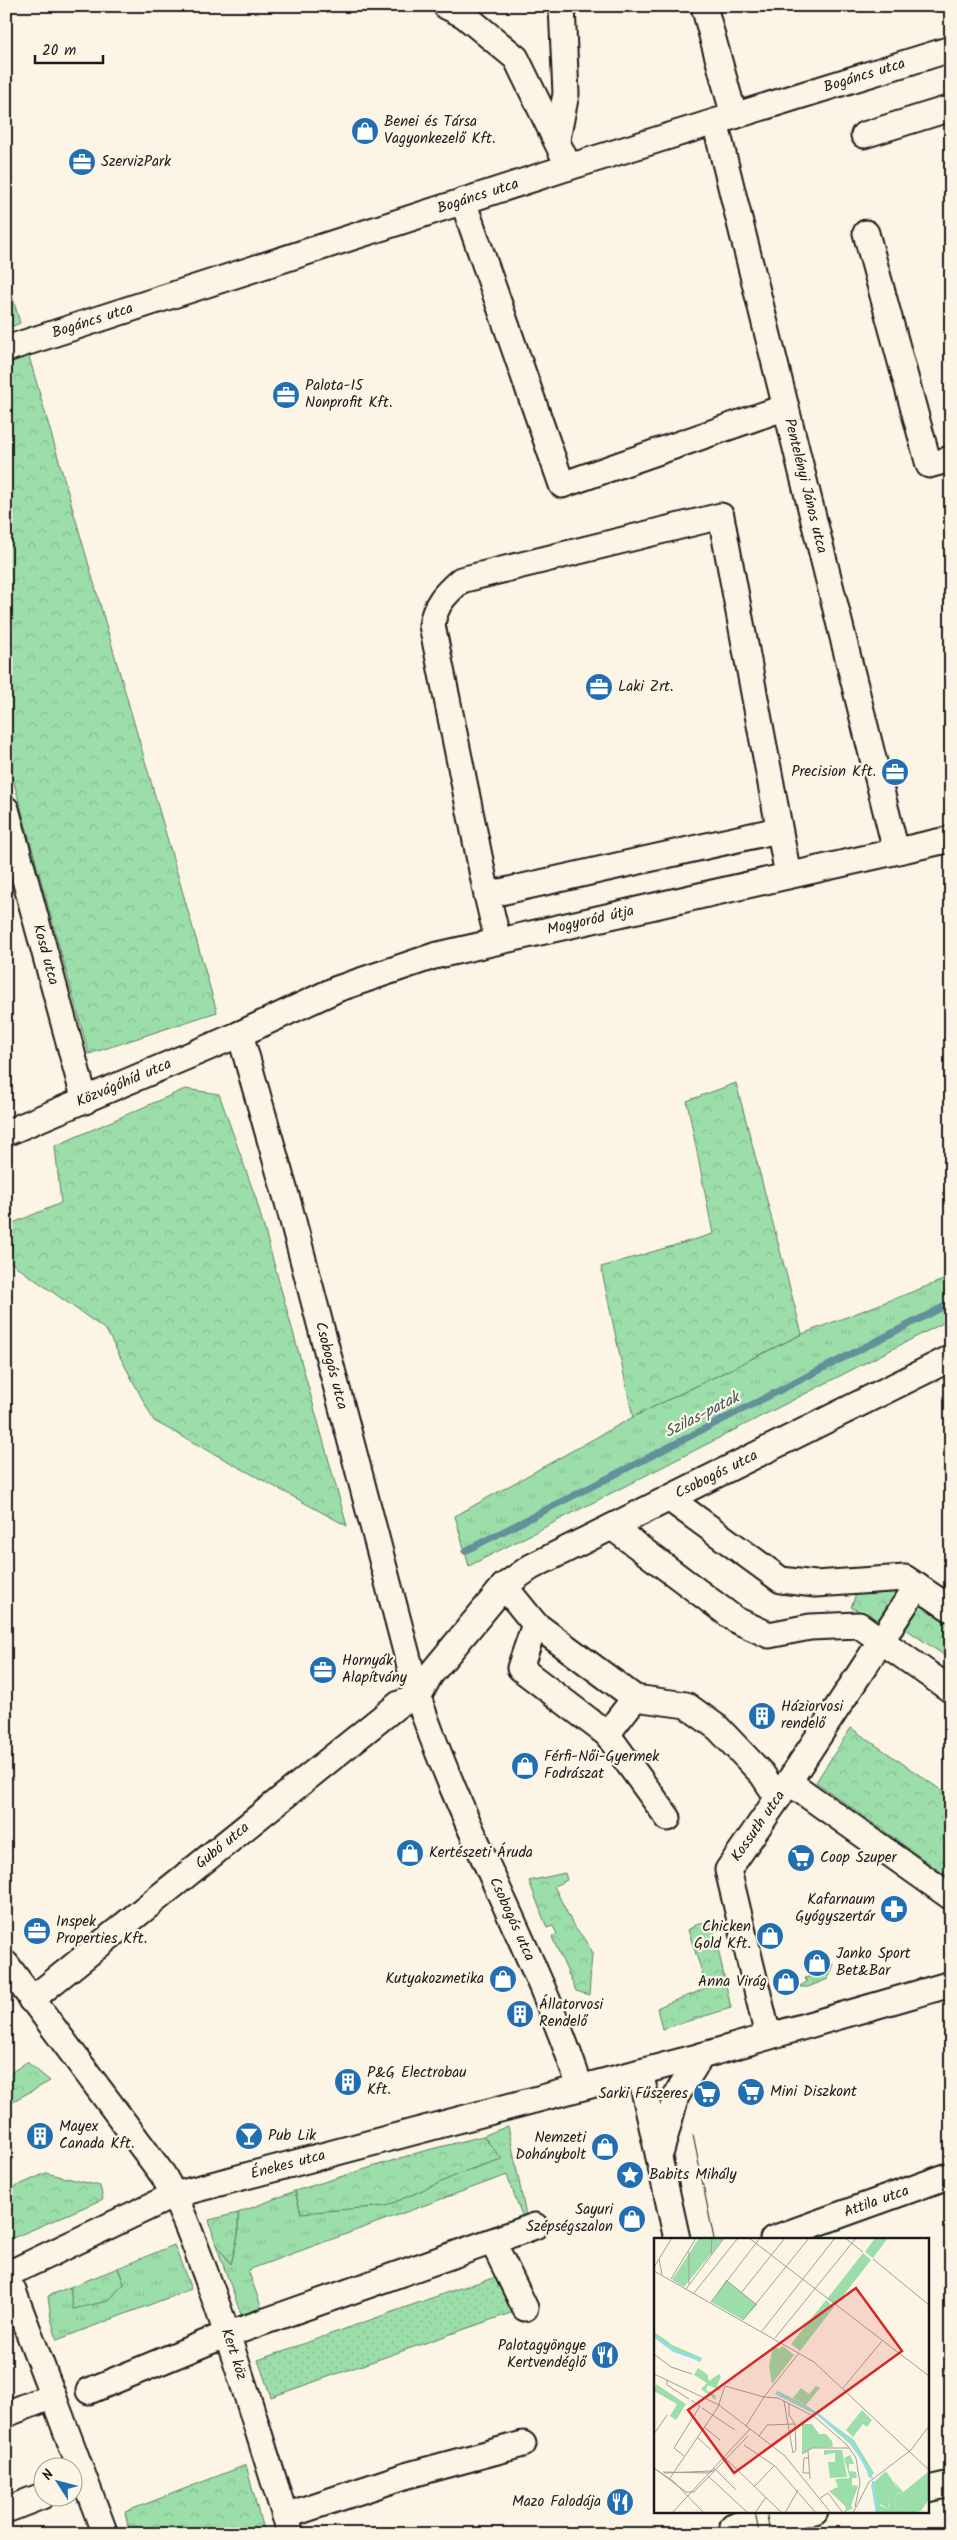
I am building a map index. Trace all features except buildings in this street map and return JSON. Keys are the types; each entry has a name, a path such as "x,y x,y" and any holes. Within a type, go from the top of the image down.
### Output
{"street":[{"path":"446,6 464,15 516,58 569,167"},
{"path":"556,139 566,94 562,6"},
{"name":"Pentelényi János utca","path":"704,6 724,119 786,407 896,851"},
{"name":"Bogáncs utca","path":"6,349 569,167 951,49"},
{"path":"864,135 951,108"},
{"path":"463,201 562,485 786,407"},
{"path":"866,233 929,465 951,459"},
{"path":"498,941 486,895 432,625 434,610 444,595 461,580 721,516 778,830 788,875"},
{"name":"Kosd utca","path":"6,809 85,1100"},
{"path":"486,895 778,830"},
{"name":"Mogyoród útja","path":"240,1034 337,989 434,956 788,875 951,840"},
{"name":"Közvágóhíd utca","path":"6,1133 240,1034"},
{"name":"Csobogós utca","path":"240,1034 289,1206 418,1697 433,1742 515,1922 580,2086"},
{"name":"Csobogós utca","path":"418,1697 430,1675 504,1586 530,1567 951,1358"},
{"path":"670,1499 781,1580 815,1584 905,1578 951,1609"},
{"path":"612,1527 736,1620 769,1635 810,1627 859,1626 951,1690"},
{"path":"504,1586 535,1624 634,1698 686,1705 718,1728 762,1774 783,1790 951,1897"},
{"name":"Kossuth utca","path":"768,2036 728,1870 917,1586"},
{"path":"535,1624 520,1668 607,1734 668,1818"},
{"name":"Gubó utca","path":"31,2000 399,1704 418,1697"},
{"path":"607,1734 634,1698"},
{"name":"Kert köz","path":"6,1964 163,2175 174,2195 187,2221 228,2335 288,2525 405,2476 523,2444"},
{"path":"580,2086 701,2056 951,1984"},
{"path":"660,2154 676,2096 701,2056"},
{"path":"640,2072 660,2154 677,2238"},
{"name":"Énekes utca","path":"6,2275 174,2195 580,2086"},
{"name":"Attila utca","path":"776,2238 951,2175"},
{"path":"88,2391 228,2335 535,2226"},
{"path":"493,2242 524,2308"},
{"path":"6,2280 13,2291 53,2396 71,2458"},
{"path":"6,2414 53,2396"},
{"path":"930,2489 951,2484"},
{"path":"82,2489 105,2534"},
{"path":"6,2510 32,2500"},
{"path":"732,2524 809,2512"}],"green space":[{"path":"6,274 20,323 6,329"},
{"path":"28,353 217,1012 89,1054 6,754 6,360"},
{"path":"736,1083 802,1334 633,1417 601,1267 713,1234 687,1101"},
{"path":"185,1089 219,1094 256,1199 347,1526 154,1421 106,1330 6,1259 6,1226 61,1203 55,1146"},
{"path":"951,1277 951,1319 469,1566 455,1516 633,1417 802,1334"},
{"path":"892,1587 926,1596 951,1615 951,1660 906,1629 902,1636 851,1607 858,1589"},
{"path":"851,1728 951,1797 951,1879 816,1782"},
{"path":"565,1873 567,1880 554,1886 574,1927 586,1940 592,1953 589,1995 576,1991 552,1937 557,1934 553,1926 547,1928 529,1881"},
{"path":"712,1921 731,2008 662,2029 657,2008 707,1987 688,1930 699,1923"},
{"path":"834,1964 828,1979 808,1987 798,1987 807,1982 805,1978 819,1974"},
{"path":"27,2062 50,2081 6,2105 6,2076"},
{"path":"508,2126 526,2216 523,2218 507,2175 248,2270 264,2314 243,2320 215,2242 231,2264 238,2235 238,2213 295,2191 301,2213 471,2169 501,2159 483,2136"},
{"path":"483,2136 502,2159 471,2169 386,2206 301,2213 295,2191 420,2152"},
{"path":"46,2173 100,2186 103,2199 6,2241 6,2191"},
{"path":"238,2213 238,2235 231,2264 215,2242 209,2220"},
{"path":"174,2245 191,2289 57,2340 48,2296 70,2287 74,2309 124,2284 118,2268"},
{"path":"118,2268 124,2284 108,2301 73,2309 70,2287"},
{"path":"510,2273 525,2308 271,2397 258,2360 454,2290"},
{"path":"246,2465 264,2534 130,2534 125,2512"}],"waterway":[{"name":"Szilas-patak","path":"465,1551 951,1303"}],"tram line":[{"path":"693,2135 714,2238"},
{"path":"755,2512 759,2534"},
{"path":"766,2512 770,2534"}],"place":[{"name":"Benei és Társa Vagyonkezelő Kft.","path":"365,131"},
{"name":"SzervizPark","path":"82,162"},
{"name":"Palota-15 Nonprofit Kft.","path":"286,395"},
{"name":"Laki Zrt.","path":"599,687"},
{"name":"Precision Kft.","path":"895,772"},
{"name":"Hornyák Alapítvány","path":"323,1670"},
{"name":"Háziorvosi rendelő","path":"762,1716"},
{"name":"Férfi-Női-Gyermek Fodrászat","path":"525,1766"},
{"name":"Kertészeti Áruda","path":"410,1853"},
{"name":"Coop Szuper","path":"801,1858"},
{"name":"Kafarnaum Gyógyszertár","path":"894,1909"},
{"name":"Inspek Properties Kft.","path":"37,1931"},
{"name":"Chicken Gold Kft.","path":"770,1936"},
{"name":"Janko Sport Bet&Bar","path":"817,1963"},
{"name":"Kutyakozmetika","path":"503,1979"},
{"name":"Anna Virág","path":"786,1982"},
{"name":"Állatorvosi Rendelő","path":"520,2014"},
{"name":"P&G Electrobau Kft.","path":"348,2082"},
{"name":"Mini Diszkont","path":"751,2092"},
{"name":"Sarki Fűszeres","path":"707,2094"},
{"name":"Mayex Canada Kft.","path":"40,2136"},
{"name":"Pub Lik","path":"249,2136"},
{"name":"Nemzeti Dohánybolt","path":"605,2147"},
{"name":"Babits Mihály","path":"630,2175"},
{"name":"Sayuri Szépségszalon","path":"632,2219"},
{"name":"Palotagyöngye Kertvendéglő","path":"605,2355"},
{"name":"Mazo Falodája","path":"620,2502"}]}
